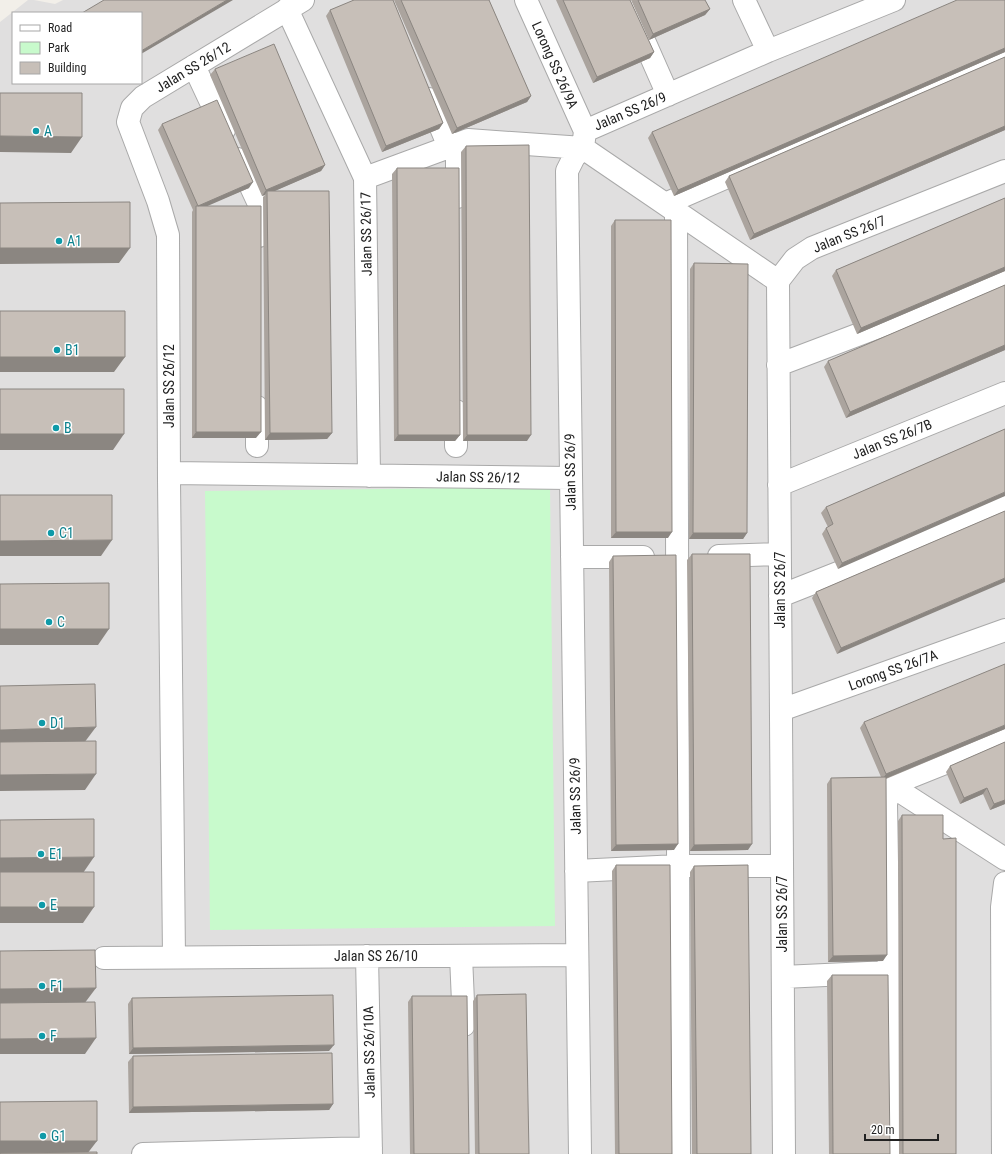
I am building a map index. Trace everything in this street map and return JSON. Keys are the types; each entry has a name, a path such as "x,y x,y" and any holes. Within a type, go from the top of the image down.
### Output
{"street":[{"name":"Lorong SS 26/9A","path":"526,0 584,139"},
{"path":"626,0 668,95"},
{"path":"744,0 768,51"},
{"name":"Jalan SS 26/9","path":"580,1154 566,171 584,139 668,95 768,51 894,0"},
{"name":"Jalan SS 26/12","path":"295,5 143,97 132,108 128,122 158,201 168,235 169,473 570,478"},
{"name":"Jalan SS 26/17","path":"295,5 365,178 369,476"},
{"path":"671,208 1005,56"},
{"path":"194,66 260,206 259,252"},
{"path":"421,81 453,146 457,216"},
{"path":"365,178 468,140 584,139 671,208 778,281"},
{"name":"Jalan SS 26/7","path":"784,1154 778,281 795,259 812,248 1005,171"},
{"path":"671,208 691,556 678,866 679,1154"},
{"path":"778,366 1005,279"},
{"path":"257,446 258,384"},
{"path":"456,391 456,446"},
{"name":"Jalan SS 26/7B","path":"779,485 1005,393"},
{"path":"169,473 174,957"},
{"path":"780,596 1005,507"},
{"path":"572,557 779,554"},
{"name":"Lorong SS 26/7A","path":"781,710 1005,630"},
{"path":"890,785 1005,739"},
{"path":"890,785 1005,859"},
{"path":"890,785 886,804 892,1154"},
{"path":"576,870 678,866 782,866"},
{"path":"1003,1154 1002,907 1005,883"},
{"name":"Jalan SS 26/10A","path":"143,1154 371,1151 367,956"},
{"path":"461,956 464,1043"},
{"name":"Jalan SS 26/10","path":"104,958 577,956"},
{"path":"783,977 889,972"}],"shaded area":[{"path":"28,0 55,4 63,0 1005,0 1005,1154 0,1154 0,22 12,13 12,84 142,84 142,12 13,12"}],"green space":[{"path":"550,487 555,926 210,930 205,491"}],"building":[{"path":"104,0 227,0 142,50 142,12 84,12"},
{"path":"354,0 393,0 443,123 386,146 330,10"},
{"path":"401,0 489,0 531,96 457,128"},
{"path":"563,0 630,0 654,52 597,77"},
{"path":"638,0 705,0 710,9 653,34"},
{"path":"957,0 1005,0 1005,48 678,190 652,132"},
{"path":"274,44 325,165 266,190 215,69"},
{"path":"1005,57 1005,126 754,234 729,176"},
{"path":"0,93 82,93 82,137 0,136"},
{"path":"217,100 253,182 198,206 162,124"},
{"path":"529,145 531,435 467,435 466,146"},
{"path":"397,168 459,168 460,435 398,435"},
{"path":"267,191 329,191 332,433 270,433"},
{"path":"1005,198 1005,267 861,328 836,270"},
{"path":"130,202 130,248 0,248 0,203"},
{"path":"196,206 261,206 261,432 196,432"},
{"path":"615,220 671,220 672,532 616,532"},
{"path":"694,263 748,264 747,533 693,533"},
{"path":"1005,285 1005,345 850,412 828,361"},
{"path":"0,311 125,311 125,357 0,357"},
{"path":"0,389 124,389 124,434 0,434"},
{"path":"1005,429 1005,492 842,563 826,528 833,524 826,507"},
{"path":"0,495 112,495 112,540 0,541"},
{"path":"1005,511 1005,578 841,648 816,592"},
{"path":"692,554 750,554 752,844 694,845"},
{"path":"676,555 678,844 616,845 613,556"},
{"path":"109,583 109,629 0,629 0,584"},
{"path":"1005,664 1005,725 886,774 864,722"},
{"path":"95,684 96,727 0,730 0,686"},
{"path":"96,741 96,774 0,775 0,742"},
{"path":"1005,742 1005,800 994,804 987,788 964,798 950,766"},
{"path":"886,777 887,955 833,956 831,778"},
{"path":"902,815 943,815 943,839 956,838 956,1154 903,1154"},
{"path":"94,819 94,857 0,858 0,820"},
{"path":"616,865 670,865 672,1154 619,1154"},
{"path":"748,865 751,1154 697,1154 694,866"},
{"path":"0,872 94,872 94,907 0,907"},
{"path":"95,950 96,988 0,989 0,951"},
{"path":"832,975 888,975 890,1154 833,1154"},
{"path":"526,994 529,1154 479,1154 477,995"},
{"path":"333,995 334,1045 133,1048 132,998"},
{"path":"412,996 467,996 469,1154 414,1154"},
{"path":"95,1002 96,1038 0,1039 0,1003"},
{"path":"332,1053 333,1104 133,1107 133,1056"},
{"path":"97,1101 97,1141 0,1141 0,1102"},
{"path":"97,1152 97,1154 0,1154 0,1153"}],"place":[{"name":"A","path":"36,131"},
{"name":"A1","path":"59,241"},
{"name":"B1","path":"57,350"},
{"name":"B","path":"56,428"},
{"name":"C1","path":"51,533"},
{"name":"C","path":"49,622"},
{"name":"D1","path":"42,723"},
{"name":"E1","path":"41,854"},
{"name":"E","path":"42,905"},
{"name":"F1","path":"42,986"},
{"name":"F","path":"42,1036"},
{"name":"G1","path":"43,1136"}]}
